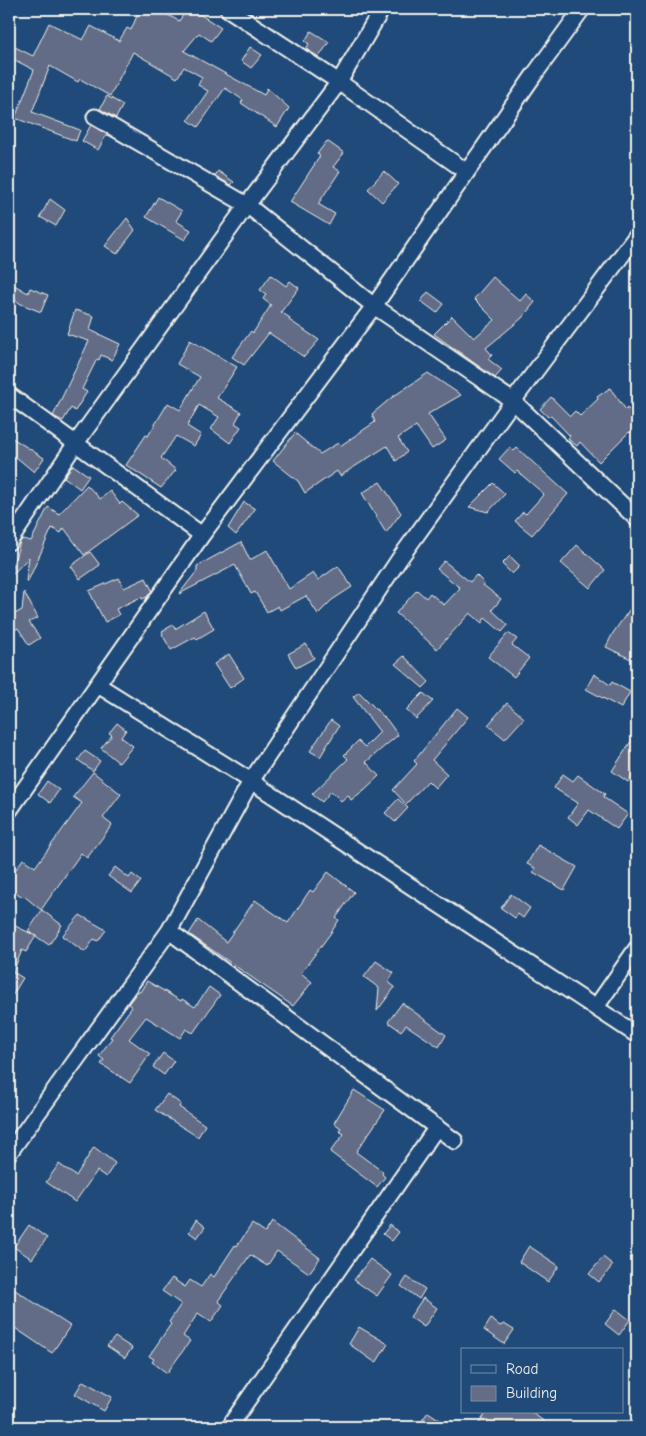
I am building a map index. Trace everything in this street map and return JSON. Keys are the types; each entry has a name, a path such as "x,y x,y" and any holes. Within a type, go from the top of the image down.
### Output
{"street":[{"path":"228,9 339,82 467,172"},
{"path":"9,542 76,443 247,205 339,82 382,9"},
{"path":"9,811 202,535 374,306 582,9"},
{"path":"95,117 247,205 374,306 513,401 637,519"},
{"path":"9,1153 169,931 251,780 400,558 513,401 635,243"},
{"path":"9,395 202,535"},
{"path":"98,685 251,780 637,1035"},
{"path":"169,931 455,1141"},
{"path":"596,1007 637,948"},
{"path":"233,1421 437,1127"}],"building":[{"path":"140,9 157,9 179,21 187,9 192,9 221,28 211,41 199,33 184,51 264,95 267,88 289,108 277,127 241,103 243,100 225,88 198,127 188,120 208,91 198,85 202,77 184,67 177,78 133,52 110,96 80,79 78,82 50,66 32,112 80,130 76,141 15,118 34,70 9,57 9,44 33,56 49,23 83,40 91,26 119,41 127,28 131,30"},
{"path":"311,31 329,42 319,57 306,49 309,44 305,41"},
{"path":"250,47 262,55 251,68 241,61"},
{"path":"107,96 123,105 116,118 100,109"},
{"path":"91,125 107,134 98,150 82,141"},
{"path":"327,141 344,153 333,167 340,171 318,204 335,214 329,225 290,202 320,156 317,154"},
{"path":"218,171 234,182 231,185 215,176"},
{"path":"384,171 398,184 382,202 368,189"},
{"path":"158,197 182,211 176,221 191,230 185,240 146,217"},
{"path":"50,199 65,210 56,226 40,217"},
{"path":"127,218 135,230 117,254 105,246"},
{"path":"271,275 286,286 290,281 299,288 281,312 290,318 289,320 319,340 304,357 269,333 244,365 232,357 251,331 253,333 271,305 263,299 266,294 260,290"},
{"path":"493,277 520,301 526,294 535,302 522,318 486,348 492,355 488,359 502,370 495,378 434,334 452,316 474,338 495,320 474,299"},
{"path":"9,282 28,293 30,288 48,295 41,312 21,304 9,296"},
{"path":"428,292 444,304 437,313 421,301"},
{"path":"75,310 94,316 90,330 120,344 112,360 101,355 99,360 97,359 82,389 87,392 75,411 71,408 63,421 53,416 89,341 67,334"},
{"path":"190,340 237,367 217,398 241,412 235,423 241,427 230,443 211,429 219,417 199,405 187,426 201,435 194,446 176,436 161,458 176,470 161,488 126,465 146,435 148,436 168,403 180,410 200,377 177,364"},
{"path":"428,373 461,395 428,414 446,440 432,449 416,426 398,438 407,452 396,461 387,446 340,476 337,471 305,493 298,481 273,461 295,433 320,454 338,443 340,446 375,422 372,414 391,398"},
{"path":"610,388 626,410 627,408 637,418 637,426 599,462 580,442 577,446 568,439 570,436 550,415 548,417 540,409 551,397 570,416 575,411 580,416 598,399 597,397"},
{"path":"9,436 44,458 34,472 16,457 9,467"},
{"path":"510,447 514,451 517,448 568,494 532,535 515,521 523,512 526,514 544,494 517,471 515,473 499,459"},
{"path":"73,465 89,476 80,489 64,477"},
{"path":"380,482 401,513 386,533 362,493"},
{"path":"493,483 505,494 488,512 469,507"},
{"path":"87,485 100,499 110,491 120,504 122,502 138,515 84,555 64,528 61,533 52,528 28,581 26,581 29,557 9,578 20,542 23,539 31,541 48,507 59,514"},
{"path":"244,502 255,509 236,535 228,528"},
{"path":"241,542 250,560 267,550 289,589 313,573 318,580 338,566 352,587 332,600 318,614 306,596 280,610 278,606 267,612 255,592 251,594 235,565 179,594 197,571 197,566"},
{"path":"577,545 605,570 590,588 561,563"},
{"path":"90,552 100,565 80,579 71,566"},
{"path":"510,556 520,566 512,574 502,564"},
{"path":"444,561 470,582 476,575 484,583 483,585 501,599 492,610 508,625 502,632 485,618 482,623 470,613 437,649 396,613 417,590 426,598 430,593 444,605 460,588 437,569"},
{"path":"119,578 124,588 146,578 152,590 147,597 142,599 141,597 116,609 119,615 105,622 89,591"},
{"path":"24,592 38,618 29,622 40,638 29,645 18,628 9,633 9,617 22,610"},
{"path":"637,599 637,662 606,647 613,633"},
{"path":"204,611 214,629 197,639 195,637 171,650 162,631 173,625 175,629"},
{"path":"508,633 517,639 512,645 529,658 514,677 488,657"},
{"path":"306,644 314,658 296,668 288,654"},
{"path":"229,654 244,678 230,688 214,664"},
{"path":"404,656 429,682 423,688 395,664"},
{"path":"594,674 610,685 612,682 630,692 621,708 586,689"},
{"path":"359,692 387,720 398,735 366,762 379,776 364,790 351,800 348,795 341,801 331,791 322,802 312,794 348,759 344,755 358,741 365,747 380,732 353,697"},
{"path":"423,693 433,701 416,719 406,710"},
{"path":"507,703 524,718 505,739 488,725"},
{"path":"457,708 468,717 432,760 447,774 435,788 428,781 406,804 393,790 417,764 414,761"},
{"path":"331,720 339,726 320,757 310,751"},
{"path":"117,723 126,730 121,737 133,746 119,763 101,748 112,735 109,733"},
{"path":"637,732 637,768 628,782 612,771"},
{"path":"85,751 100,761 93,771 78,760"},
{"path":"93,772 121,794 103,818 112,825 87,858 81,853 41,910 24,896 15,892 9,900 9,879 23,859 35,867 82,803 73,797"},
{"path":"563,774 573,781 578,775 605,794 603,797 628,814 617,829 589,810 578,825 568,817 578,803 554,788"},
{"path":"47,781 59,790 50,803 38,794"},
{"path":"398,799 408,808 395,822 385,813"},
{"path":"538,845 577,867 564,890 533,872 535,868 527,864"},
{"path":"115,867 129,878 132,874 141,881 132,893 108,876"},
{"path":"328,872 354,892 336,918 339,920 330,934 301,973 312,982 293,1006 189,934 198,920 226,942 255,900 288,923 310,890 313,892"},
{"path":"511,894 530,908 523,918 518,914 515,918 501,908"},
{"path":"42,910 62,925 49,945 28,931"},
{"path":"80,915 106,930 98,941 94,939 85,952 62,936"},
{"path":"9,923 36,936 26,952 22,950 13,972 23,978 9,1001"},
{"path":"376,961 394,973 388,982 395,987 377,1011 379,988 364,977"},
{"path":"147,981 195,1007 209,987 220,995 193,1033 186,1029 180,1038 146,1017 129,1039 150,1054 130,1083 101,1064 104,1060 99,1056 132,1007 128,1004 138,991 140,992"},
{"path":"402,1003 446,1035 439,1047 406,1025 401,1031 388,1022"},
{"path":"163,1053 174,1061 164,1075 153,1067"},
{"path":"354,1090 385,1110 356,1152 383,1172 382,1174 385,1177 377,1187 330,1152 344,1134 339,1131 341,1128 334,1123"},
{"path":"167,1094 181,1104 179,1107 205,1125 198,1137 155,1110"},
{"path":"94,1147 115,1163 106,1177 97,1171 75,1202 46,1182 59,1164 76,1176"},
{"path":"196,1220 205,1227 197,1238 189,1232"},
{"path":"272,1222 320,1258 309,1273 277,1251 267,1266 250,1255 218,1301 223,1305 211,1322 198,1313 183,1336 190,1341 167,1373 152,1362 154,1359 149,1356 171,1324 169,1322 181,1304 162,1291 172,1278 185,1287 190,1280 201,1287 210,1274 214,1277 235,1245 237,1246 252,1224 265,1233"},
{"path":"29,1225 47,1238 32,1259 14,1247"},
{"path":"390,1225 399,1232 392,1241 383,1234"},
{"path":"529,1246 559,1266 548,1282 519,1262"},
{"path":"603,1257 613,1265 599,1282 589,1274"},
{"path":"370,1259 392,1275 377,1296 354,1280"},
{"path":"407,1277 425,1289 419,1299 401,1286"},
{"path":"9,1286 70,1326 52,1353 9,1324"},
{"path":"423,1298 437,1308 424,1327 410,1317"},
{"path":"616,1309 630,1320 619,1335 605,1324"},
{"path":"491,1319 500,1326 504,1324 514,1330 504,1344 484,1330"},
{"path":"359,1327 388,1344 376,1363 349,1344"},
{"path":"115,1337 132,1348 125,1358 107,1346"},
{"path":"83,1381 112,1397 104,1411 75,1394"},
{"path":"428,1412 451,1427 430,1427 421,1422"},
{"path":"486,1414 534,1414 552,1427 476,1427"}]}
